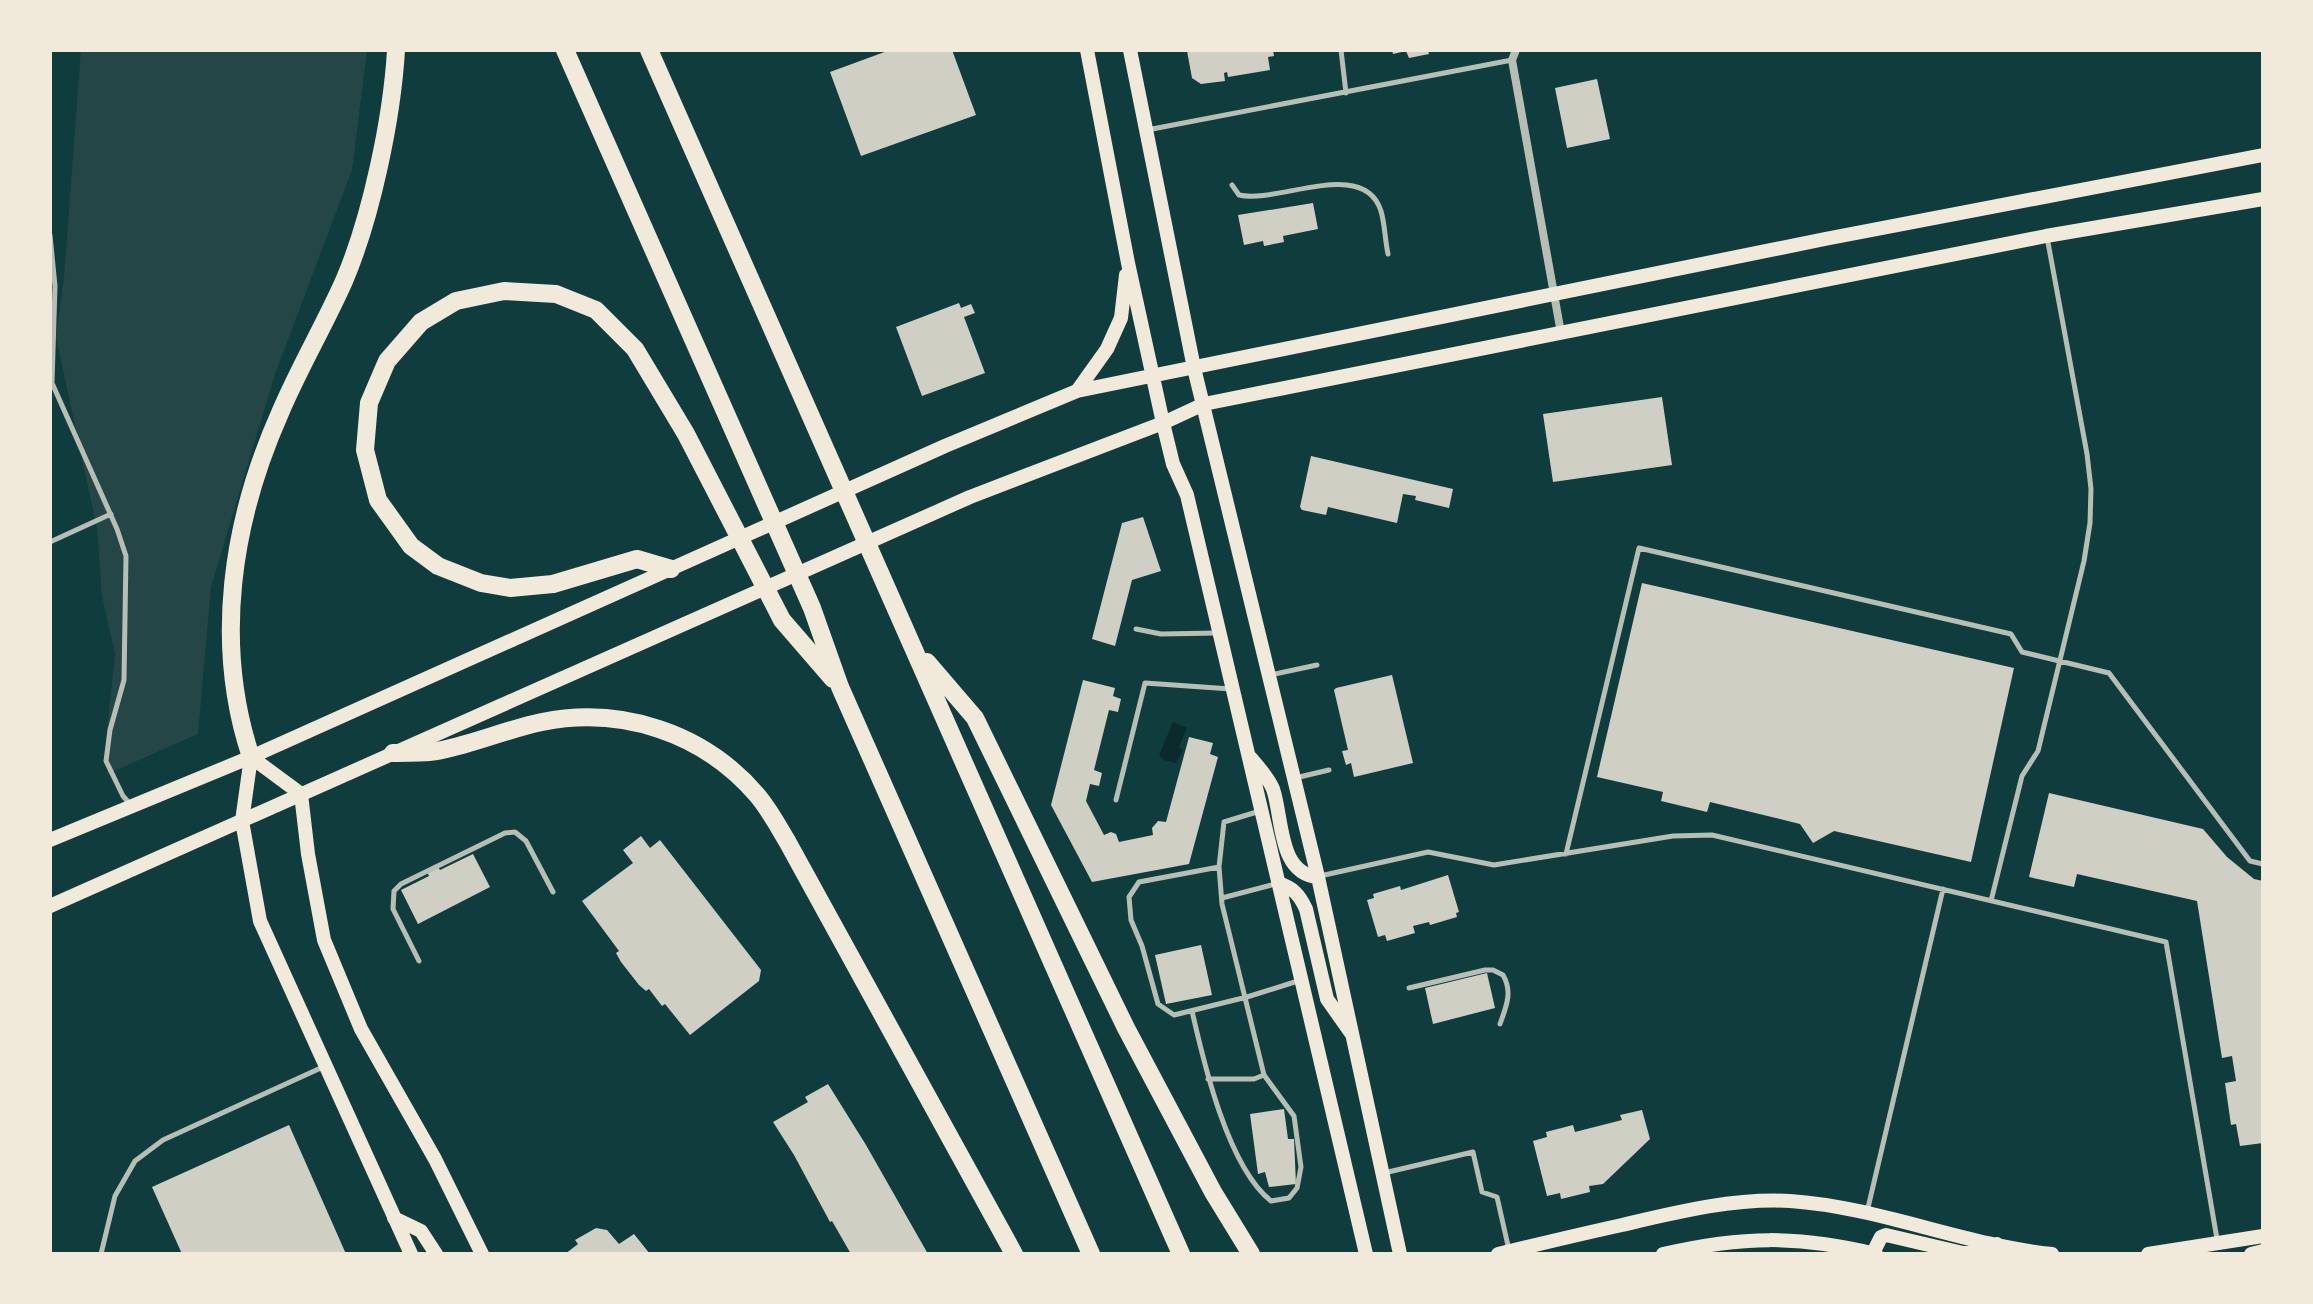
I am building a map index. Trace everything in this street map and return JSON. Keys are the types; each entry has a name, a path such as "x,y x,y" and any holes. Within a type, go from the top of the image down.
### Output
{"highway":[{"path":"251,757 241,726 231,661 230,617 235,560 251,490 278,415 344,280 362,226 379,162 396,50"},
{"path":"565,50 812,608 840,687 1091,1254"},
{"path":"649,50 1181,1254"},
{"path":"671,569 637,559 553,584 510,588 481,583 438,566 411,546 378,500 365,450 369,403 387,361 421,322 456,301 504,291 556,294 596,310 635,349 664,397 782,620 840,687"},
{"path":"913,647 975,718 1126,1028 1213,1192 1251,1254"},
{"path":"393,753 440,751 507,730 576,717 641,724 707,750 757,795 787,841 1014,1254"}],"main road":[{"path":"1087,50 1163,423 1173,464 1187,495 1366,1254"},
{"path":"1130,50 1194,368 1318,877 1400,1254"},
{"path":"50,840 251,757 945,446 1077,391 2263,155"},
{"path":"50,906 970,497 1163,423 1204,404 2046,236 2263,199"},
{"path":"1077,391 1107,349 1121,318 1128,263"},
{"path":"1248,755 1272,788 1292,864 1307,876 1318,877"},
{"path":"251,757 301,794 308,854 324,940 361,1029 435,1159 482,1254"},
{"path":"251,757 242,821 260,921 411,1254"},
{"path":"1278,883 1290,887 1306,909 1327,999 1353,1037"},
{"path":"1504,1253 1666,1215 1727,1204 1791,1201 1867,1213 2052,1254"},
{"path":"394,1218 421,1231 436,1254"},
{"path":"1663,1254 1716,1242 1761,1239 1822,1243 1874,1254 1881,1237 1886,1235 1963,1253 1981,1253 1997,1244"},
{"path":"2148,1254 2217,1251 2263,1236"},
{"path":"2251,1254 2263,1251"}],"street":[{"path":"1514,55 1561,333"}],"lane":[{"path":"1341,50 1346,93"},
{"path":"1146,130 1346,93 1514,55"},
{"path":"1232,185 1239,195 1254,199 1335,184 1349,184 1363,190 1375,200 1380,210 1388,254"},
{"path":"50,235 55,286 52,383 111,514 126,556 124,680 110,730 106,761 123,796 131,805"},
{"path":"1991,901 2022,776 2038,751 2084,561 2090,523 2091,489 2087,454 2046,236"},
{"path":"50,542 111,514"},
{"path":"1566,854 1639,548 2011,634 2022,652 2109,673 2250,861 2263,864"},
{"path":"1136,629 1161,634 1219,633"},
{"path":"1269,676 1317,665"},
{"path":"1116,800 1145,683 1233,689"},
{"path":"1293,778 1329,770"},
{"path":"1192,1011 1208,1079 1232,1145 1259,1192 1271,1201 1289,1198 1297,1188 1301,1167 1294,1116 1264,1075 1222,898 1219,867 1224,822 1261,811"},
{"path":"419,961 393,909 394,891 401,884 505,833 515,832 526,841 553,892"},
{"path":"1318,877 1428,852 1494,865 1673,836 1712,835 2166,942 2217,1251"},
{"path":"1219,867 1139,882 1129,897 1131,920 1142,946 1158,1004 1174,1015 1301,980"},
{"path":"1222,898 1278,883"},
{"path":"1867,1213 1943,889"},
{"path":"1409,988 1493,970 1503,975 1509,991 1500,1024"},
{"path":"101,1254 115,1196 135,1161 163,1140 326,1066"},
{"path":"1208,1079 1254,1079 1264,1075"},
{"path":"1383,1174 1473,1152 1482,1192 1497,1197 1504,1253"}],"shaded area":[{"path":"81,50 367,50 352,170 275,374 211,587 198,734 107,774 106,740 115,654 102,596 97,528 56,337 64,277"},
{"path":"1173,722 1187,728 1179,747 1183,750 1176,763 1159,755"}],"building":[{"path":"890,50 952,50 976,115 861,156 830,72"},
{"path":"1273,50 1274,56 1268,57 1270,70 1228,77 1227,72 1224,73 1225,81 1201,84 1192,78 1187,51"},
{"path":"1392,50 1428,50 1429,54 1409,58 1406,51 1393,54"},
{"path":"1597,79 1610,139 1567,148 1555,88"},
{"path":"1313,203 1318,229 1283,236 1284,242 1264,246 1263,241 1244,245 1238,215"},
{"path":"959,303 961,308 971,304 975,313 964,317 985,373 922,396 896,327"},
{"path":"1662,397 1672,465 1553,482 1543,414"},
{"path":"1311,456 1453,489 1449,508 1403,494 1397,523 1328,507 1326,515 1302,510 1300,507"},
{"path":"1143,517 1161,571 1132,580 1115,646 1092,639 1122,523"},
{"path":"1642,583 2014,668 1971,862 1834,831 1813,843 1800,824 1710,802 1707,812 1661,801 1663,792 1597,777"},
{"path":"1392,675 1413,763 1354,777 1351,763 1346,765 1342,751 1348,750 1334,690"},
{"path":"1083,680 1115,688 1113,696 1121,699 1118,712 1109,710 1094,770 1102,773 1099,786 1090,784 1086,801 1104,835 1111,832 1116,834 1119,842 1153,835 1152,828 1158,821 1166,822 1189,737 1213,743 1210,754 1218,757 1189,864 1092,882 1051,805"},
{"path":"2049,793 2203,829 2227,857 2254,879 2263,881 2263,1143 2240,1146 2236,1124 2231,1125 2225,1083 2236,1081 2232,1056 2222,1058 2197,901 2077,874 2074,887 2029,877"},
{"path":"641,836 650,848 660,840 761,970 759,981 690,1035 665,1004 662,1006 649,989 646,991 639,985 621,962 616,953 619,951 582,901 633,863 623,850"},
{"path":"473,854 490,887 418,924 401,890 429,876 427,872 438,867 440,870"},
{"path":"1448,875 1459,912 1456,913 1457,917 1430,925 1429,922 1413,926 1415,933 1387,941 1385,935 1378,937 1367,900 1374,898 1373,894 1400,886 1401,890"},
{"path":"1201,945 1212,995 1166,1004 1155,955"},
{"path":"1487,973 1495,1008 1433,1024 1425,988"},
{"path":"828,1084 928,1254 851,1254 830,1222 773,1122 808,1102 805,1097"},
{"path":"1284,1109 1288,1139 1294,1139 1296,1184 1269,1187 1265,1172 1258,1174 1250,1114"},
{"path":"1642,1110 1650,1139 1603,1184 1589,1186 1590,1192 1561,1199 1560,1193 1547,1196 1533,1141 1547,1137 1546,1132 1573,1125 1575,1132 1622,1120 1620,1115"},
{"path":"289,1125 346,1254 182,1254 152,1187"},
{"path":"596,1228 607,1230 619,1244 634,1234 650,1254 565,1254 578,1244 575,1240"}]}
